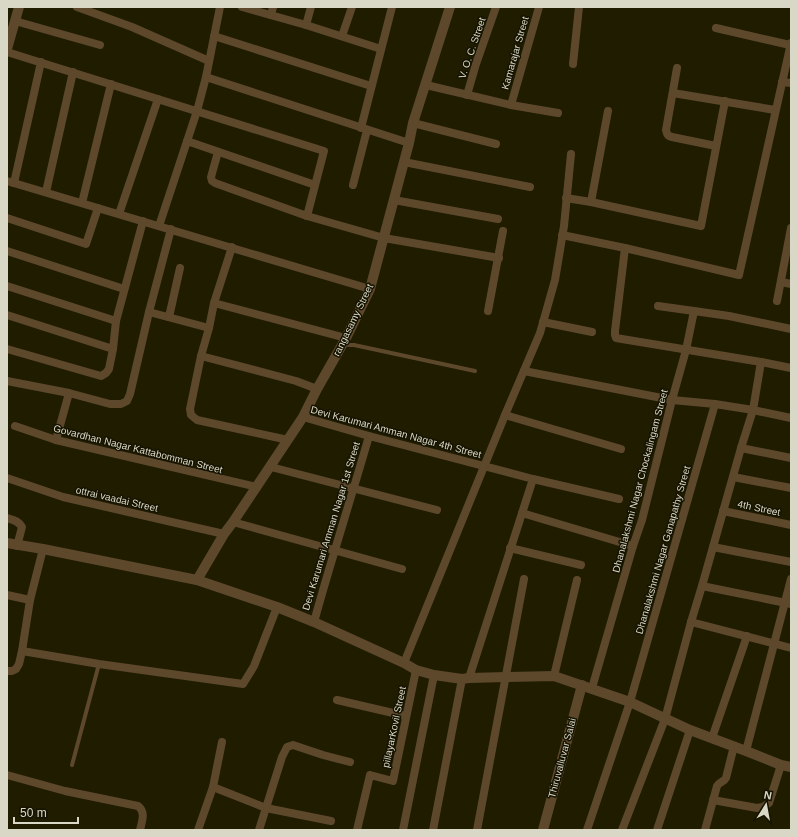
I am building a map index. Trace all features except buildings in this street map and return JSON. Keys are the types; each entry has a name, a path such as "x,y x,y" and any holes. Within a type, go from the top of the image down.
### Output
{"street":[{"path":"77,7 132,27 209,61"},
{"path":"159,226 197,111 206,77 220,7"},
{"path":"242,7 306,25 381,49"},
{"path":"270,15 273,7"},
{"path":"306,25 311,7"},
{"path":"342,36 352,7"},
{"path":"353,185 371,86 392,7"},
{"name":"rangasamy Street","path":"197,580 224,534 271,467 303,417 345,340 370,289 413,123 450,7"},
{"name":"V. O. C. Street","path":"467,95 496,7"},
{"name":"Kamarajar Street","path":"511,105 539,7"},
{"path":"573,64 579,7"},
{"path":"17,8 15,21 9,36 7,50 324,151 307,216"},
{"path":"15,21 100,45"},
{"path":"562,235 625,248 739,275 791,44 716,28"},
{"path":"214,36 371,86"},
{"path":"41,62 10,182 370,289"},
{"path":"677,68 666,130 667,134 668,136 672,137 716,146"},
{"path":"46,192 73,72"},
{"path":"206,77 409,143"},
{"path":"782,82 791,83"},
{"path":"82,203 110,84"},
{"path":"426,85 511,105 558,113"},
{"path":"673,93 775,110"},
{"path":"119,214 158,99"},
{"path":"566,198 701,226 725,101"},
{"path":"591,202 608,111"},
{"path":"413,123 496,144"},
{"path":"187,141 315,185"},
{"path":"218,152 211,177 212,181 215,183 307,216 384,238 499,258"},
{"path":"404,663 484,465 540,333 555,280 562,235 571,154"},
{"path":"404,162 530,187"},
{"path":"394,200 498,220"},
{"path":"7,218 86,244 98,208"},
{"path":"7,349 101,376 106,373 113,349 116,321 143,221"},
{"path":"777,301 791,228"},
{"path":"7,381 68,393 110,404 122,404 127,401 171,229"},
{"path":"488,311 503,231"},
{"path":"232,248 214,303 201,356 190,410 191,415 197,420 288,440"},
{"path":"625,248 615,337 618,339 791,368"},
{"path":"7,251 124,289"},
{"path":"168,317 180,268"},
{"path":"781,282 791,284"},
{"path":"7,286 116,321"},
{"path":"214,303 345,340"},
{"path":"658,306 729,316 791,329"},
{"name":"Dhanalakshmi Nagar Chockalingam Street","path":"592,688 633,546 642,520 686,350 694,311"},
{"path":"149,312 209,328"},
{"path":"7,315 113,349"},
{"path":"543,322 592,332"},
{"path":"201,356 296,381 317,389"},
{"path":"622,830 665,719 691,622 753,410 761,362"},
{"path":"524,371 672,400 715,404 791,418"},
{"path":"56,440 68,393"},
{"name":"Dhanalakshmi Nagar Ganapathy Street","path":"587,830 630,702 715,404"},
{"path":"505,415 621,449"},
{"name":"Devi Karumari Amman Nagar 4th Street","path":"303,417 533,479 619,499"},
{"name":"Govardhan Nagar Kattabomman Street","path":"15,426 56,440 257,487"},
{"name":"Devi Karumari Amman Nagar 1st Street","path":"314,622 334,550 369,436"},
{"path":"741,448 791,458"},
{"path":"271,467 437,510"},
{"path":"733,477 791,488"},
{"name":"ottrai vaadai Street","path":"7,478 62,497 224,534"},
{"path":"433,830 465,678 533,479"},
{"name":"4th Street","path":"723,511 791,525"},
{"path":"522,513 633,546"},
{"path":"7,518 16,521 22,527 17,546"},
{"path":"233,522 402,569"},
{"path":"7,543 197,580 277,607 314,622 404,663 416,670 434,675 465,678 554,676 630,702 690,730 786,766 769,802 763,807 757,808 713,800"},
{"path":"713,547 791,562"},
{"path":"510,548 580,565"},
{"path":"7,671 12,671 19,664 30,600 43,549"},
{"path":"478,830 524,579"},
{"path":"746,751 774,643 788,603 791,579"},
{"path":"554,676 577,580"},
{"path":"702,586 788,603"},
{"path":"7,595 30,600"},
{"path":"22,652 243,684 254,666 277,607"},
{"path":"691,622 791,648"},
{"path":"712,738 747,636"},
{"name":"pillayarKovil Street","path":"357,830 370,775 393,781 416,670"},
{"path":"403,830 434,675"},
{"name":"Thiruvalluvar Salai","path":"543,830 582,685"},
{"path":"337,700 406,716"},
{"path":"657,830 690,730"},
{"path":"198,830 214,787 222,742"},
{"path":"259,830 282,756 289,746 293,745 322,755 350,762"},
{"path":"705,830 718,784 726,778 734,746"},
{"path":"7,775 65,791 138,806 142,810 143,815 140,830"},
{"path":"214,787 266,808 331,821"}],"lane":[{"path":"345,340 349,345 475,371"},
{"path":"72,765 99,664"}]}
